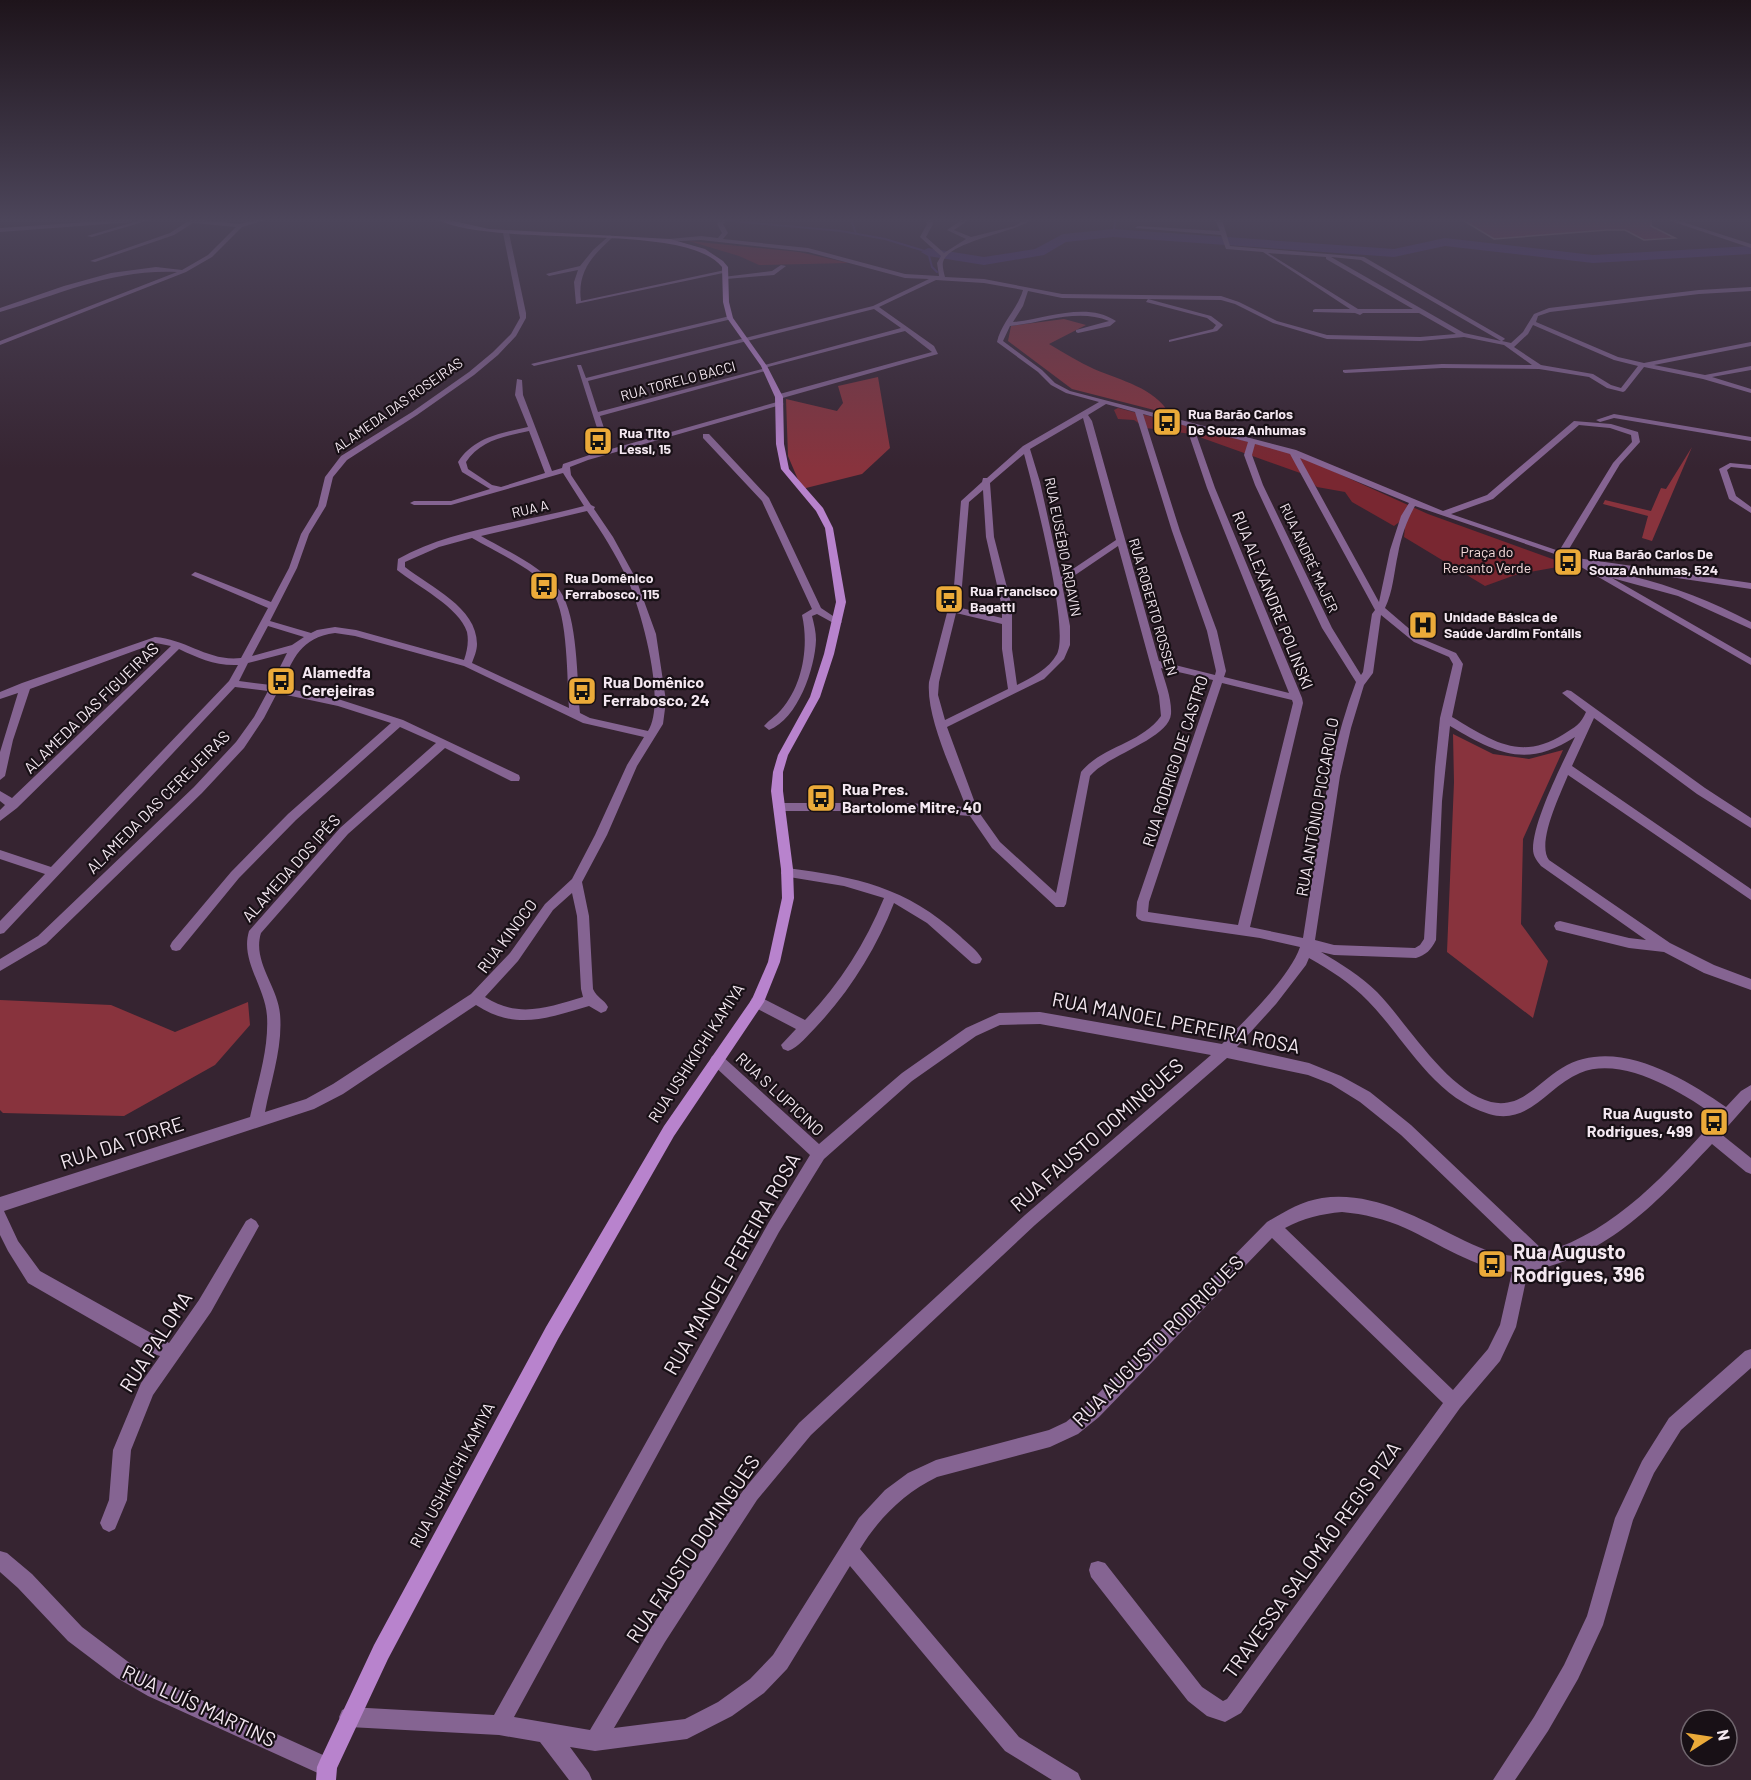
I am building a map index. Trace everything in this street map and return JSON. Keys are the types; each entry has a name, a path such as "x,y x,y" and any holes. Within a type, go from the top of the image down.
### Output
{"main road":[{"name":"RUA USHIKICHI KAMIYA","path":"327,1774 349,1717 552,1333 669,1131 757,1002 773,966 788,898 777,790 783,755 815,697 837,622 841,598 832,538 820,510 785,469 781,453 779,400 765,368 730,318 726,302"}],"street":[{"path":"0,310 26,302"},
{"path":"0,343 105,302"},
{"name":"ALAMEDA DAS ROSEIRAS","path":"246,659 293,568 305,534 322,506 328,477 334,468 344,458 484,363 520,323 523,310 521,302"},
{"path":"585,380 875,308 888,302"},
{"path":"1022,302 1021,308 999,339 1002,345 1040,370 1058,387 1105,402 1293,452 1443,514 1575,560 1751,662"},
{"path":"1150,302 1202,315 1215,320 1220,325 1215,330 1171,341"},
{"path":"1231,302 1287,326 1333,338 1420,339 1462,335"},
{"path":"1343,302 1360,313"},
{"path":"1404,302 1462,335 1509,345 1519,341 1536,315 1557,309 1615,302"},
{"path":"1436,302 1509,345 1539,367"},
{"path":"414,503 451,503 501,489 566,470 569,463 934,354 935,350 875,308"},
{"path":"1315,311 1360,313 1419,311"},
{"path":"1010,324 1071,314 1113,321 1108,325 1078,331"},
{"path":"534,364 730,318"},
{"path":"1531,322 1599,353 1642,365 1704,377 1751,391"},
{"name":"RUA TORELO BACCI","path":"595,415 906,329"},
{"path":"1345,371 1431,367 1539,367 1591,375 1609,387 1623,390 1642,365 1751,344"},
{"path":"579,366 608,452"},
{"path":"1704,377 1751,368"},
{"path":"519,380 519,395 550,474"},
{"path":"779,807 908,807 973,812 941,726 933,694 952,609 961,554 963,505 986,480 1026,448 1105,402"},
{"name":"RUA RODRIGO DE CASTRO","path":"1138,410 1176,531 1212,631 1221,671 1143,902 1142,916 1243,931"},
{"name":"RUA ROBERTO ROSSEN","path":"973,812 996,845 1060,904 1085,775 1089,769 1126,748 1165,720 1164,696 1088,421 1084,414"},
{"path":"1600,420 1614,416 1751,439"},
{"path":"1443,514 1490,497 1577,423 1596,423 1633,433 1637,437 1636,442 1605,480 1562,555"},
{"name":"RUA ALEXANDRE POLINSKI","path":"1189,424 1207,477 1297,698 1294,728 1243,931"},
{"path":"501,489 490,487 465,470 462,462 465,456 486,441 531,428"},
{"path":"706,436 766,500 817,610 837,622"},
{"name":"RUA ANDRÉ MAJER","path":"1253,440 1248,455 1259,485 1322,618 1361,683"},
{"name":"RUA EUSÉBIO ARDAVIN","path":"941,726 1041,677 1056,663 1063,651 1065,626 1058,583 1036,482 1026,448"},
{"path":"1243,931 1307,947 1334,950 1416,953 1424,949 1430,940 1441,748 1445,718 1458,664 1456,659 1417,640 1380,609 1365,588 1293,452"},
{"path":"1751,467 1727,465 1723,469 1732,497 1751,511"},
{"name":"RUA KINOCO","path":"256,1121 322,1098 476,998 514,957 549,907 576,882 601,835 617,795 658,724 661,701 651,634 632,579 591,507 566,470"},
{"path":"986,480 990,537 1004,591 1008,662 1013,692"},
{"name":"RUA ANTÔNIO PICCAROLO","path":"1307,947 1335,776 1350,712 1361,683 1368,673 1394,550 1405,516 1414,501"},
{"name":"RUA A","path":"467,664 474,638 465,618 404,572 400,565 405,558 476,536 591,507"},
{"path":"476,536 531,572 560,596 565,619 575,715"},
{"path":"1058,583 1120,541"},
{"path":"1575,560 1751,586"},
{"path":"1600,573 1654,583 1751,626"},
{"path":"195,575 272,606"},
{"path":"952,609 1006,622"},
{"path":"770,726 784,715 798,689 811,645 807,615 817,610"},
{"path":"265,622 310,636 327,630 343,630 467,664 600,725 650,735"},
{"name":"ALAMEDA DAS CEREJEIRAS","path":"0,966 42,940 198,790 240,745 259,718 295,647 310,636"},
{"path":"0,696 149,641 160,640 177,645 217,661 246,659 295,647"},
{"name":"ALAMEDA DAS FIGUEIRAS","path":"0,817 177,645"},
{"path":"0,929 233,683 246,659"},
{"path":"1155,663 1297,698"},
{"path":"233,683 301,693 399,722 515,778"},
{"path":"0,776 4,742 26,685"},
{"path":"1567,693 1701,791 1751,824"},
{"path":"1593,711 1551,808 1539,848 1539,856 1553,869 1666,947 1751,985"},
{"path":"1445,718 1492,744 1521,751 1546,748 1585,726"},
{"path":"176,946 235,876 292,817 399,722"},
{"name":"ALAMEDA DOS IPÊS","path":"256,1121 274,1030 271,1000 252,945 255,932 344,831 441,744"},
{"path":"1568,769 1751,895"},
{"path":"0,795 13,805"},
{"path":"0,854 55,873"},
{"path":"787,873 843,880 891,895 930,918 976,959"},
{"path":"476,998 491,1010 517,1017 596,1004 585,972 580,896 576,882"},
{"path":"788,1045 830,1005 871,944 891,895"},
{"path":"1560,926 1629,944 1666,947"},
{"path":"1307,947 1359,983 1374,997 1429,1063 1447,1081 1478,1104 1492,1109 1508,1110 1523,1107 1575,1067 1604,1062 1645,1071 1678,1085 1727,1116"},
{"name":"RUA FAUSTO DOMINGUES","path":"595,1741 658,1635 722,1536 751,1494 805,1429 1038,1213 1225,1051 1272,1000 1302,961 1307,947"},
{"path":"757,1002 807,1028"},
{"name":"RUA MANOEL PEREIRA ROSA","path":"499,1725 774,1227 819,1154 907,1077 971,1032 999,1019 1041,1018 1225,1051 1309,1069 1336,1080 1365,1097 1406,1130 1544,1260"},
{"name":"RUA S LUPICINO","path":"717,1060 819,1154"},
{"name":"RUA AUGUSTO RODRIGUES","path":"349,1717 499,1725 595,1741 687,1729 725,1709 757,1686 780,1662 865,1524 891,1496 914,1479 936,1469 1050,1438 1072,1428 1093,1411 1272,1227 1303,1210 1343,1203 1371,1207 1398,1216 1479,1257 1522,1264 1544,1260 1566,1253 1618,1222 1650,1196 1751,1091"},
{"name":"RUA DA TORRE","path":"0,1205 256,1121"},
{"path":"1711,1134 1751,1167"},
{"path":"0,1217 13,1246 34,1277 154,1346 172,1353"},
{"name":"RUA PALOMA","path":"109,1523 118,1500 122,1450 128,1430 147,1389 205,1306 251,1226"},
{"path":"1272,1227 1454,1402"},
{"name":"TRAVESSA SALOMÃO REGIS PIZA","path":"1098,1570 1195,1694 1214,1709 1225,1712 1234,1706 1454,1402 1494,1355 1508,1327 1522,1264"},
{"path":"1503,1780 1541,1724 1571,1672 1596,1618 1624,1518 1648,1467 1676,1424 1751,1357"},
{"path":"849,1551 1012,1744 1071,1780"},
{"name":"RUA LUÍS MARTINS","path":"0,1560 75,1634 124,1671 155,1689 253,1731 327,1774"},
{"path":"547,1734 582,1780"}],"green space":[{"name":"Praça do Recanto Verde","path":"1118,408 1295,454 1428,514 1569,565 1518,574 1485,586 1404,537 1406,517 1394,526 1352,502 1345,492 1317,487 1303,474 1191,434 1146,428 1134,420 1118,419 1114,410"}],"shaded area":[{"path":"1064,319 1086,325 1049,344 1088,366 1146,391 1155,397 1170,414 1072,389 1008,341 1011,326"},
{"path":"878,377 890,448 862,474 802,489 788,456 786,399 837,411 843,403 838,386"},
{"path":"1692,447 1652,541 1642,538 1648,516 1603,504 1605,500 1651,511 1661,488 1666,489"},
{"path":"1453,734 1493,754 1529,759 1563,750 1523,839 1521,924 1548,961 1533,1018 1447,952 1454,782"},
{"path":"0,1000 111,1005 175,1032 248,1002 250,1025 215,1065 124,1116 3,1113 0,1110"}],"place":[{"name":"Rua Barão Carlos De Souza Anhumas","path":"1167,422"},
{"name":"Rua Tito Lessi, 15","path":"598,441"},
{"name":"Rua Barão Carlos De Souza Anhumas, 524","path":"1568,562"},
{"name":"Rua Domênico Ferrabosco, 115","path":"544,586"},
{"name":"Rua Francisco Bagatti","path":"949,599"},
{"name":"Unidade Básica de Saúde Jardim Fontális","path":"1423,625"},
{"name":"Alamedfa Cerejeiras","path":"281,681"},
{"name":"Rua Domênico Ferrabosco, 24","path":"582,691"},
{"name":"Rua Pres. Bartolome Mitre, 40","path":"821,798"},
{"name":"Rua Augusto Rodrigues, 499","path":"1714,1122"},
{"name":"Rua Augusto Rodrigues, 396","path":"1492,1264"}]}
